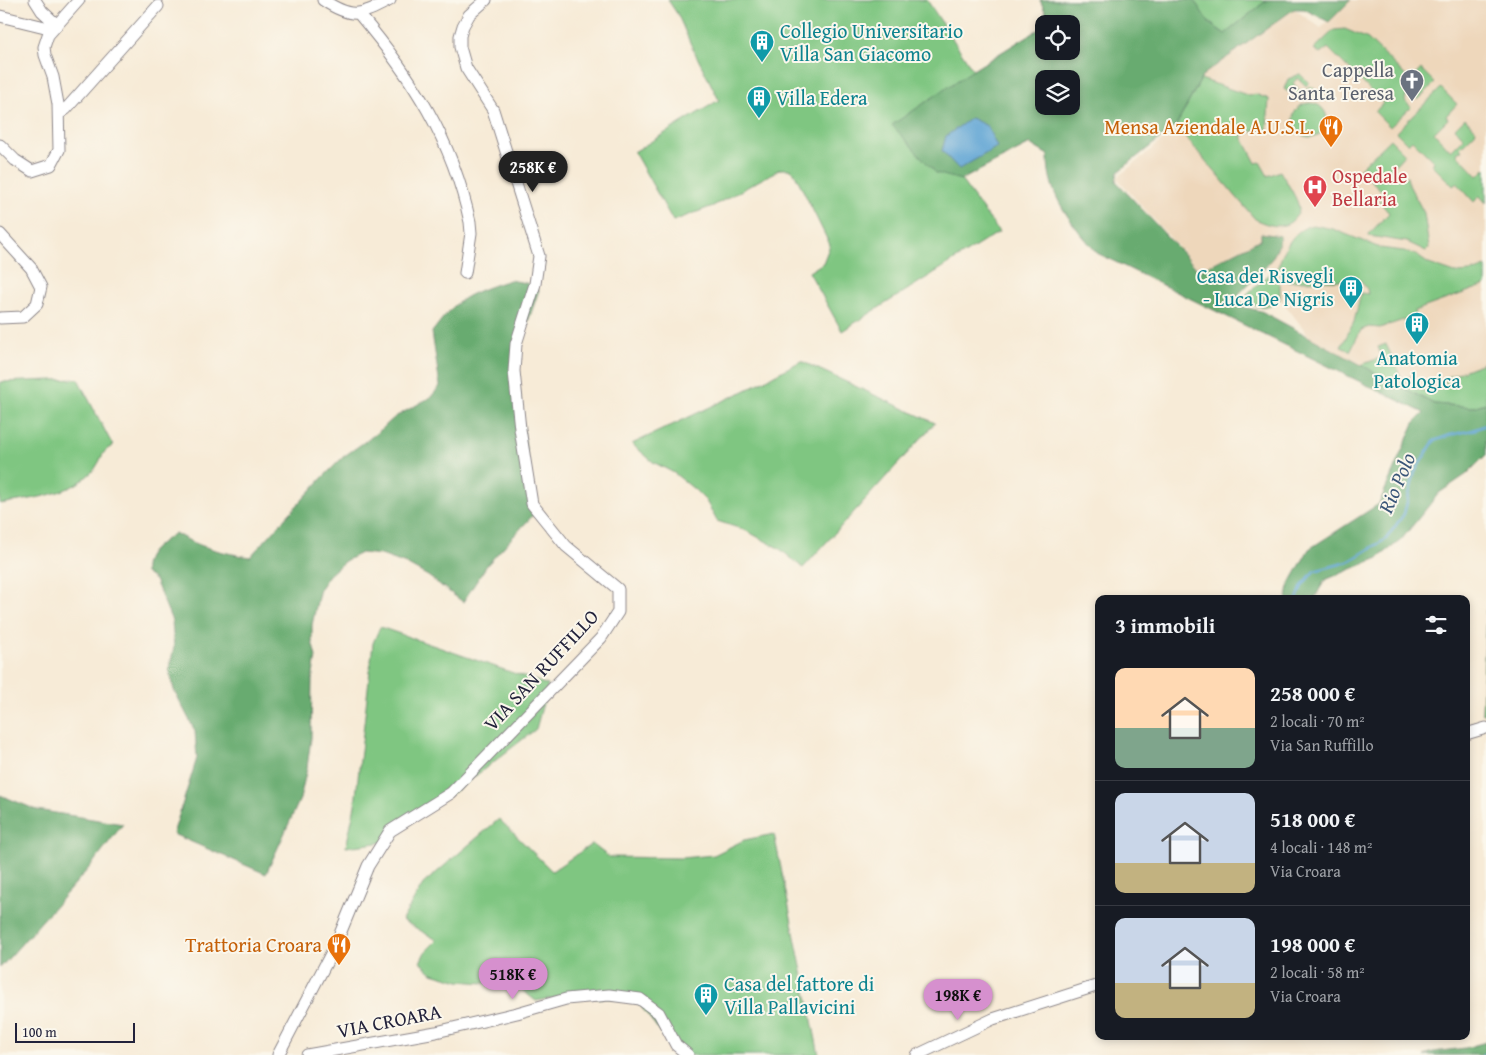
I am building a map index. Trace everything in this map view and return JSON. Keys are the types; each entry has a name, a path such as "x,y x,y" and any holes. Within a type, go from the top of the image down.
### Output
{"street":[{"path":"35,0 55,27"},
{"path":"0,145 15,160 32,171 51,166 59,150 59,114 53,77 45,55 46,39 79,0"},
{"path":"323,0 342,11 359,14 390,0"},
{"name":"VIA SAN RUFFILLO","path":"278,1055 335,946 368,866 390,831 451,793 601,638 618,612 618,589 566,546 532,504 520,430 514,371 516,344 535,284 539,256 492,110 466,68 460,47 460,36 469,15 486,0"},
{"path":"59,114 66,109 158,6"},
{"path":"359,14 408,76 443,138 470,222 471,233 465,274"},
{"path":"0,16 55,27"},
{"path":"0,234 31,268 41,287 37,304 23,317 0,318"},
{"path":"1470,733 1486,728"},
{"path":"917,1055 993,1019 1095,987"},
{"name":"VIA CROARA","path":"307,1055 436,1032 517,1013 566,999 609,995 640,999 659,1014 676,1045 688,1055"}],"shaded area":[{"name":"Ospedale Bellaria","path":"1350,0 1486,0 1486,403 1434,404 1310,337 1276,293 1261,239 1199,270 1117,178 1177,128 1203,75 1294,9 1321,28"}],"green space":[{"path":"668,0 927,0 973,70 1035,32 1035,60 1080,60 1080,15 1047,15 1040,0 1267,0 1225,34 1209,22 1048,155 1030,144 961,180 999,232 842,331 809,272 823,263 830,245 794,172 789,169 780,169 713,206 673,221 634,152 719,100 678,15"},
{"path":"1040,0 1194,0 1209,23 1225,34 1267,0 1351,0 1329,22 1304,9 1294,9 1203,75 1176,126 1118,172 1116,181 1199,271 1261,239 1261,233 1280,236 1278,246 1270,262 1238,295 1243,307 1261,311 1434,404 1473,407 1486,403 1486,455 1467,474 1439,493 1401,540 1378,558 1325,580 1316,595 1288,595 1289,585 1309,549 1379,504 1414,423 1424,413 1097,253 1070,220 1056,197 1049,170 1048,155 1030,144 961,180 936,173 892,125 973,70 1035,32 1035,60 1080,60 1080,15 1047,15"},
{"path":"1345,29 1368,39 1410,80 1421,69 1435,83 1418,100 1411,94 1406,96 1405,101 1411,107 1390,127 1375,112 1383,103 1328,48 1320,54 1314,49 1334,30"},
{"path":"1300,74 1309,83 1306,86 1298,78 1293,83 1300,91 1305,91 1311,86 1322,98 1308,95 1296,97 1284,89 1288,79"},
{"path":"1201,79 1250,96 1255,94 1269,99 1267,131 1258,129 1242,136 1256,163 1260,162 1268,176 1280,171 1294,195 1299,212 1288,224 1277,226 1255,219 1176,126"},
{"path":"1441,88 1457,104 1446,116 1448,119 1434,133 1451,151 1464,138 1455,128 1465,118 1476,130 1457,154 1478,176 1486,168 1486,203 1480,196 1474,202 1457,183 1453,186 1432,165 1434,162 1412,140 1408,144 1396,132"},
{"path":"1310,103 1322,108 1327,120 1322,132 1310,137 1298,132 1293,120 1298,108"},
{"path":"1390,139 1405,154 1392,168 1402,177 1407,177 1409,185 1424,213 1429,248 1426,251 1407,242 1369,236 1389,213 1379,201 1385,194 1359,169"},
{"path":"1313,225 1333,229 1380,248 1404,251 1416,255 1429,264 1455,273 1472,272 1486,267 1486,285 1414,311 1415,316 1380,328 1369,327 1361,330 1350,351 1341,347 1354,322 1361,293 1368,294 1367,289 1360,280 1287,281 1277,269 1289,242 1299,231"},
{"path":"1270,274 1280,284 1280,299 1271,305 1256,306 1249,300 1247,294"},
{"path":"510,280 526,283 539,290 515,360 534,514 487,565 463,602 428,576 406,564 381,555 361,553 345,561 329,575 320,588 312,625 312,641 316,657 312,680 311,738 307,768 300,799 266,874 173,834 197,758 195,731 174,690 169,670 174,647 172,621 155,580 145,573 145,566 150,554 158,545 175,533 211,549 250,557 343,457 377,433 395,417 431,397 440,386 432,332 448,312 469,295"},
{"path":"1386,344 1402,379 1410,376 1416,389 1420,390 1439,389 1447,386 1445,378 1486,362 1486,403 1473,407 1434,404 1361,365 1382,357 1378,347"},
{"path":"801,361 935,423 803,568 780,549 745,530 717,521 706,501 694,489 674,473 653,462 632,444 746,390"},
{"path":"78,379 113,446 104,452 94,470 77,484 45,496 0,504 0,382"},
{"path":"1486,610 1486,716 1482,713"},
{"path":"380,627 548,685 536,729 385,842 346,847 355,805 373,643"},
{"path":"0,795 37,810 123,824 89,868 0,968"},
{"path":"499,819 552,871 592,844 609,857 681,858 714,855 744,840 774,834 819,1055 685,1055 661,1033 640,1005 623,999 565,996 536,1001 523,991 495,984 459,981 432,973 420,962 425,952 437,940 402,920 423,884"},
{"path":"1486,1042 1486,1055 1424,1055 1465,1048"}],"water":[{"path":"971,118 987,126 997,147 959,169 942,151 946,136"}],"waterway":[{"name":"Rio Polo","path":"1299,595 1302,586 1314,571 1348,562 1386,539 1404,514 1415,471 1434,441 1486,425"}],"place":[{"name":"Collegio Universitario Villa San Giacomo","path":"762,63"},
{"name":"Cappella Santa Teresa","path":"1412,102"},
{"name":"Villa Edera","path":"759,119"},
{"name":"Mensa Aziendale A.U.S.L.","path":"1331,148"},
{"name":"Ospedale Bellaria","path":"1315,208"},
{"name":"Casa dei Risvegli - Luca De Nigris","path":"1351,309"},
{"name":"Anatomia Patologica","path":"1417,345"},
{"name":"Trattoria Croara","path":"339,966"},
{"name":"Casa del fattore di Villa Pallavicini","path":"706,1016"}]}
